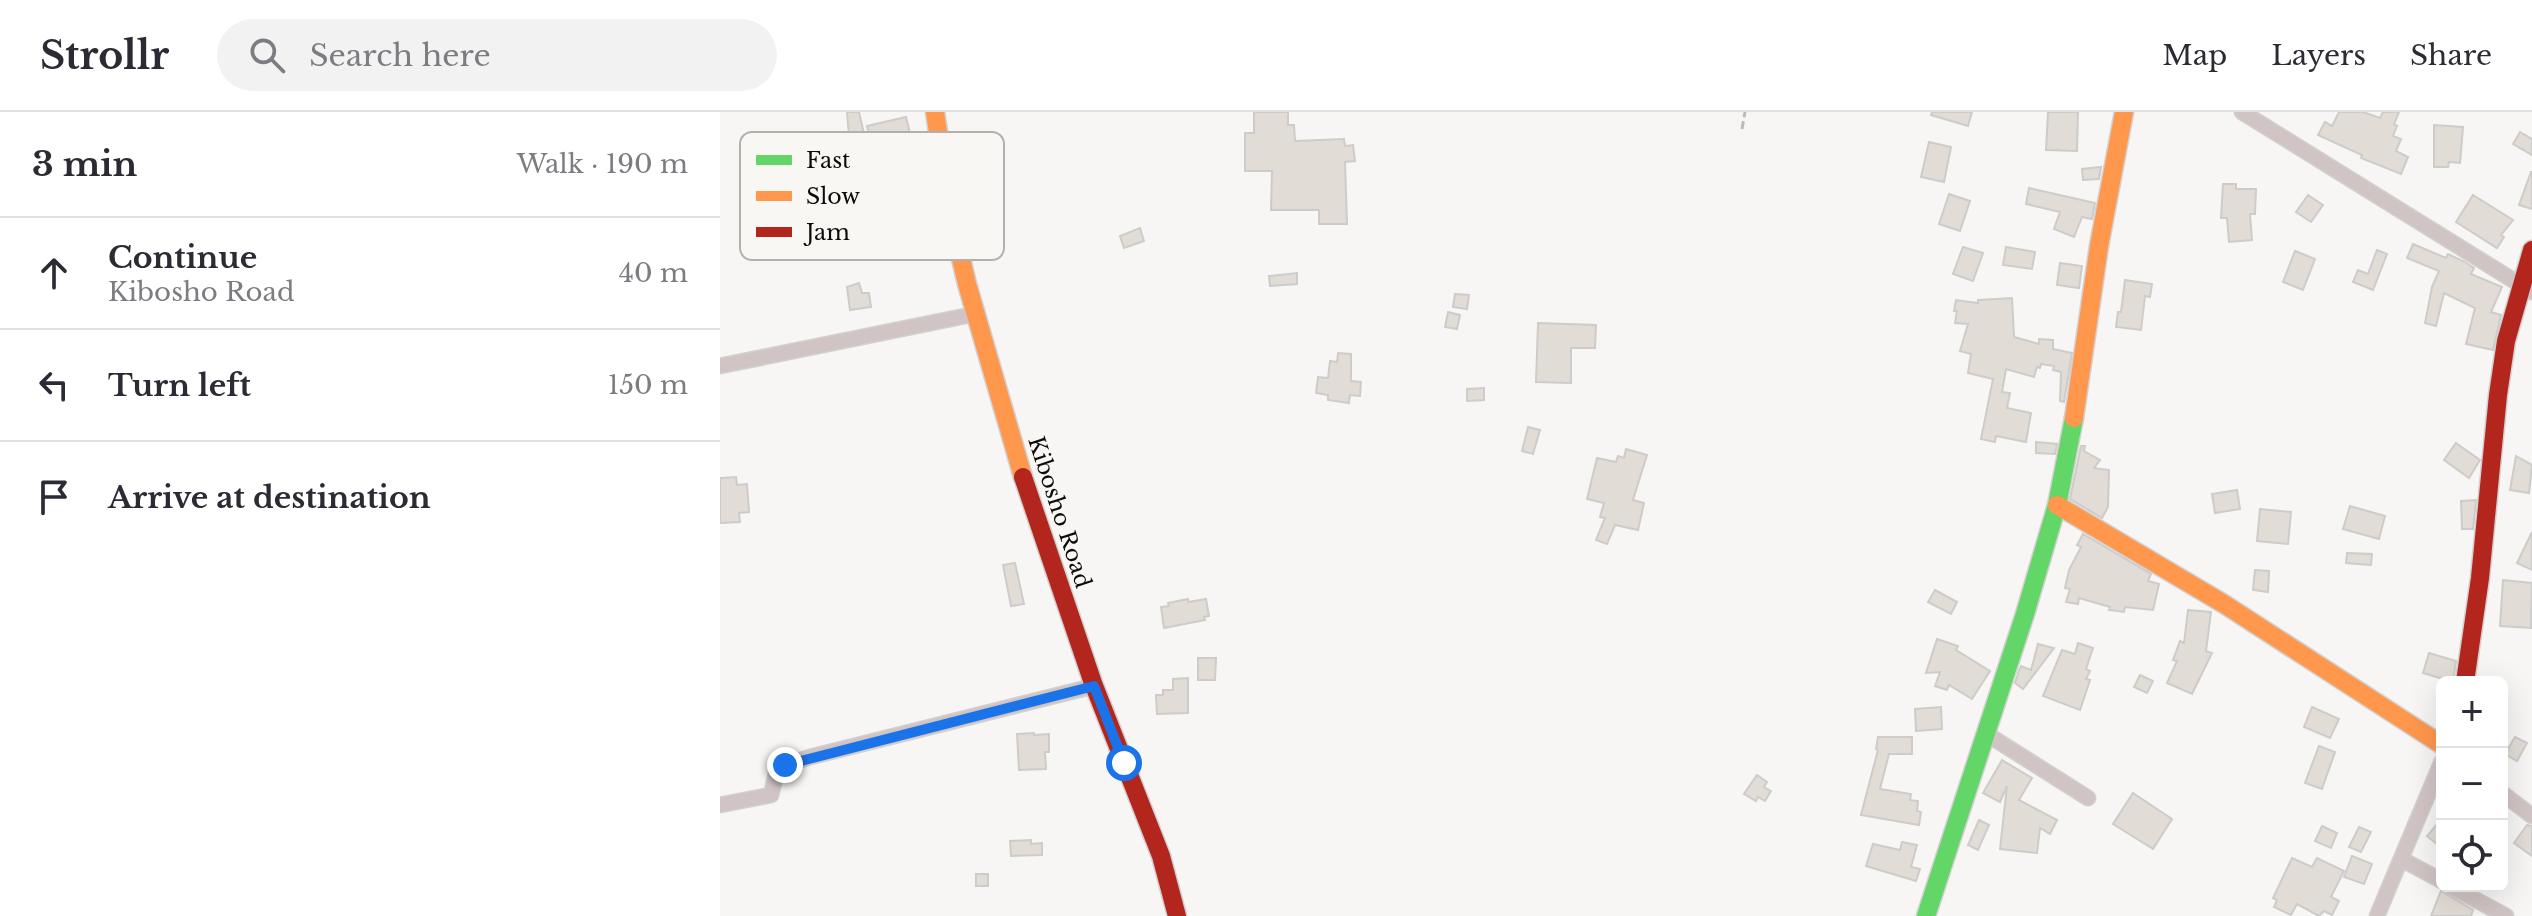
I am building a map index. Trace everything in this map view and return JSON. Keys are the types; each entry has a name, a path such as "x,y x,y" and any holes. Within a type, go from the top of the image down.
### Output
{"street":[{"name":"Kibosho Road","path":"935,112 938,132"},
{"path":"1926,916 2057,505 2073,427 2097,261 2124,112"},
{"path":"2242,112 2526,288"},
{"path":"2466,676 2506,341 2526,288 2532,250"},
{"name":"Kibosho Road","path":"962,260 989,371 1032,507 1094,686 1154,833 1177,916"},
{"path":"720,366 975,314"},
{"path":"2057,505 2224,604 2436,741"},
{"path":"720,805 771,795 777,770 810,757 1094,686"},
{"path":"1985,733 2088,798"},
{"path":"2377,916 2436,776"},
{"path":"2508,798 2532,816"},
{"path":"2403,860 2436,878"},
{"path":"2461,892 2506,916"}],"path":[{"path":"1742,129 1745,112"}],"building":[{"path":"847,112 859,112 864,132 849,132"},
{"path":"1254,112 1288,112 1288,125 1294,125 1295,141 1344,139 1345,146 1353,145 1355,161 1345,162 1347,224 1319,224 1319,210 1271,210 1272,171 1245,171 1245,133 1254,133"},
{"path":"1932,112 1972,112 1968,126 1931,115"},
{"path":"2048,112 2078,112 2077,151 2046,150"},
{"path":"2339,112 2363,112 2380,118 2383,112 2399,112 2393,136 2401,139 2396,151 2408,157 2401,174 2361,158 2362,155 2318,135 2325,122 2332,126"},
{"path":"906,117 910,132 868,132 867,126"},
{"path":"2434,125 2463,127 2460,163 2449,162 2448,167 2434,167"},
{"path":"2520,132 2532,139 2532,155 2513,144"},
{"path":"1929,142 1951,147 1944,182 1921,177"},
{"path":"2101,167 2099,179 2083,180 2082,169"},
{"path":"2532,172 2532,209 2519,205"},
{"path":"2223,184 2236,184 2236,189 2256,189 2255,214 2250,214 2252,240 2229,242 2227,218 2221,218"},
{"path":"2029,188 2095,203 2092,219 2082,217 2074,237 2054,229 2060,212 2026,204"},
{"path":"1949,194 1970,201 1960,231 1939,224"},
{"path":"2308,195 2323,205 2311,222 2296,212"},
{"path":"2473,195 2513,220 2501,235 2504,237 2497,248 2456,222"},
{"path":"1140,228 1144,241 1124,248 1120,236"},
{"path":"2413,244 2446,258 2448,254 2465,262 2474,268 2471,274 2502,287 2491,312 2501,315 2493,350 2466,344 2475,308 2444,293 2436,326 2425,323 2432,287 2439,271 2407,258"},
{"path":"1963,247 1983,253 1973,281 1953,274"},
{"path":"2006,247 2035,252 2032,269 2003,265"},
{"path":"2377,250 2387,254 2373,290 2353,282 2358,270 2368,274"},
{"path":"2295,251 2315,259 2303,290 2283,282"},
{"path":"2060,263 2082,266 2079,288 2057,285"},
{"path":"1297,273 1297,284 1270,286 1269,276"},
{"path":"2125,280 2152,284 2150,297 2145,296 2141,330 2116,327"},
{"path":"859,283 862,293 869,293 871,307 850,310 847,287"},
{"path":"1455,294 1469,295 1467,309 1453,307"},
{"path":"2012,298 2014,337 2039,344 2039,339 2053,340 2053,349 2072,353 2064,402 2060,401 2061,372 2053,370 2054,366 2041,364 2034,377 2006,369 2002,392 2010,393 2007,408 2031,413 2026,442 1996,436 1995,442 1981,439 1993,379 1968,373 1971,354 1960,351 1968,324 1955,323 1957,311 1954,311 1956,300 1978,303 1978,300"},
{"path":"1448,312 1460,315 1457,329 1445,327"},
{"path":"1538,323 1596,325 1595,348 1571,348 1571,383 1536,382"},
{"path":"1338,353 1351,354 1351,381 1361,382 1360,396 1350,395 1349,403 1328,400 1328,395 1316,393 1318,377 1328,378 1330,361 1337,362"},
{"path":"1484,388 1484,400 1467,401 1467,389"},
{"path":"1528,427 1540,430 1533,454 1522,451"},
{"path":"2036,442 2057,444 2055,454 2036,453"},
{"path":"2456,443 2480,460 2469,478 2444,460"},
{"path":"2081,446 2100,460 2094,468 2109,470 2108,507 2102,518 2070,499"},
{"path":"1626,449 1647,455 1633,500 1644,503 1638,530 1615,525 1607,544 1596,540 1605,518 1600,517 1604,503 1587,499 1597,458 1616,462 1618,456 1624,458"},
{"path":"2516,456 2532,465 2529,493 2510,490"},
{"path":"736,477 737,485 747,484 749,512 739,513 740,522 720,523 720,478"},
{"path":"2237,490 2240,509 2215,513 2212,494"},
{"path":"2476,500 2473,529 2462,529 2461,501"},
{"path":"2350,506 2385,516 2379,539 2343,529"},
{"path":"2260,509 2291,512 2288,544 2257,541"},
{"path":"2532,532 2532,570 2517,563"},
{"path":"2083,534 2151,574 2148,581 2159,584 2153,610 2125,607 2124,612 2109,610 2110,607 2079,598 2078,604 2066,602 2070,589 2065,588 2069,570 2081,547 2077,545"},
{"path":"2347,553 2372,554 2371,565 2346,563"},
{"path":"1015,563 1024,604 1011,606 1003,565"},
{"path":"2255,570 2269,571 2268,592 2253,590"},
{"path":"2503,580 2532,583 2531,628 2500,626"},
{"path":"1935,590 1957,602 1951,614 1928,602"},
{"path":"1188,599 1188,602 1206,599 1209,616 1204,617 1205,620 1164,628 1161,607"},
{"path":"2188,610 2211,612 2206,651 2212,653 2192,694 2167,683 2177,661 2173,660 2180,641 2184,643"},
{"path":"1937,639 1958,646 1956,650 1990,671 1972,699 1949,685 1947,690 1935,686 1940,672 1926,673"},
{"path":"2078,643 2093,648 2086,669 2090,671 2086,679 2090,680 2080,710 2043,696 2062,650 2075,654"},
{"path":"2038,644 2054,648 2023,689 2015,683 2019,671 2021,666 2031,670"},
{"path":"2429,653 2456,661 2454,676 2436,677 2423,673"},
{"path":"1198,658 1216,658 1215,680 1198,680"},
{"path":"2140,675 2153,681 2147,693 2134,687"},
{"path":"1188,678 1188,713 1157,714 1156,695 1163,695 1163,690 1173,690 1173,679"},
{"path":"1941,707 1942,729 1916,731 1915,709"},
{"path":"2312,707 2339,719 2330,738 2304,727"},
{"path":"1017,734 1049,734 1049,752 1045,752 1046,769 1019,770"},
{"path":"1878,737 1912,737 1912,754 1889,754 1880,789 1911,794 1910,800 1918,801 1917,811 1921,812 1919,825 1861,815 1878,750"},
{"path":"2515,737 2527,743 2517,761 2508,756"},
{"path":"2319,746 2335,752 2322,789 2305,783"},
{"path":"2002,760 2032,778 2019,800 2057,820 2050,834 2040,828 2037,853 2000,849 2007,786 2000,802 1983,793"},
{"path":"1757,775 1767,782 1764,787 1771,791 1765,801 1758,797 1756,801 1744,794"},
{"path":"2133,793 2172,819 2153,849 2113,824"},
{"path":"1979,820 1989,825 1978,850 1968,845"},
{"path":"2436,825 2436,843 2427,836"},
{"path":"2527,825 2532,826 2532,856 2514,843"},
{"path":"2322,826 2337,833 2331,848 2315,841"},
{"path":"2359,827 2371,832 2361,852 2349,847"},
{"path":"1031,840 1031,844 1042,843 1042,855 1011,856 1010,841"},
{"path":"1902,842 1917,845 1911,867 1920,869 1916,881 1866,866 1873,844 1900,850"},
{"path":"2352,856 2372,864 2364,884 2344,877"},
{"path":"2292,858 2312,867 2317,858 2344,871 2331,897 2339,901 2332,915 2324,911 2319,916 2297,904 2291,915 2274,907 2277,900 2273,898"},
{"path":"976,874 988,874 988,886 976,886"},
{"path":"2441,892 2473,910 2471,916 2431,916"}],"traffic: fast":[{"path":"1926,916 2025,614 2057,505 2074,418"}],"traffic: slow":[{"path":"935,112 938,132"},
{"path":"2074,418 2099,246 2124,112"},
{"path":"961,260 1023,477"},
{"path":"2057,505 2224,604 2436,741"}],"traffic: jam":[{"path":"2466,676 2506,341 2532,250"},
{"path":"1023,477 1093,683 1161,856 1177,916"}],"route":[{"path":"785,765 1094,686 1124,763"}]}
